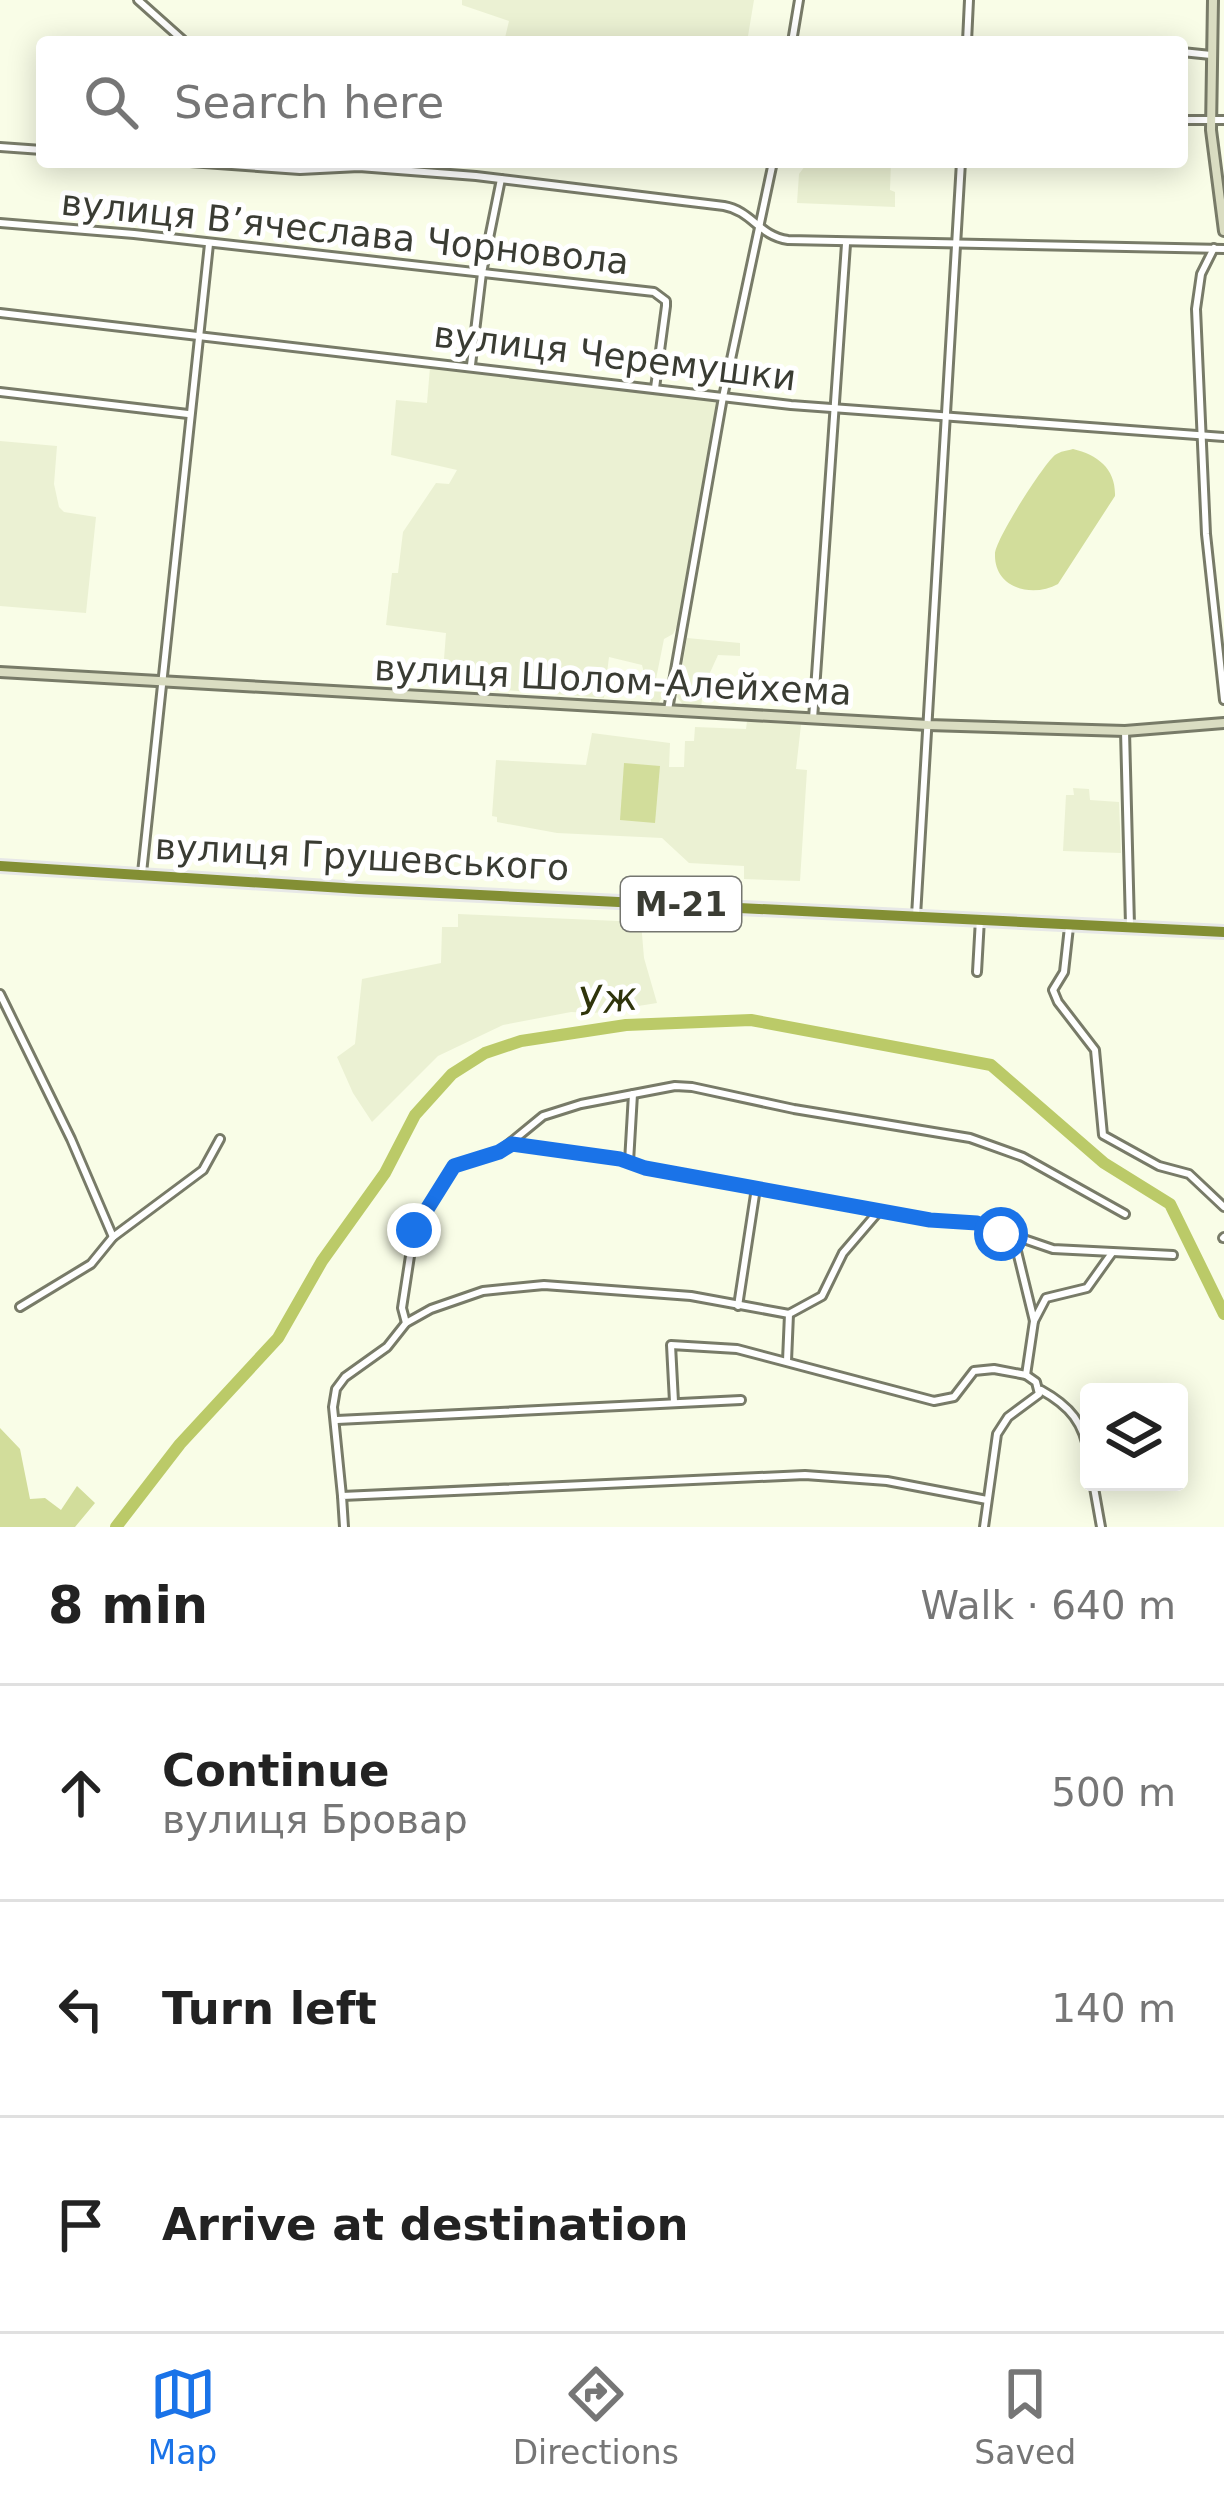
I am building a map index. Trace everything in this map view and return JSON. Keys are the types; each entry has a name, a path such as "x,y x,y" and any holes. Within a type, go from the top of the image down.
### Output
{"highway":[{"name":"вулиця Грушевського","path":"0,866 1224,932"}],"street":[{"path":"138,0 178,36"},
{"path":"793,36 799,0"},
{"path":"968,36 969,0"},
{"path":"1213,0 1211,120 1224,231"},
{"path":"1188,53 1211,56"},
{"path":"1188,120 1224,120"},
{"path":"0,147 36,150"},
{"path":"272,168 319,168"},
{"path":"395,168 731,207 748,214 761,230 788,240 1224,249"},
{"path":"668,710 723,397 771,168"},
{"path":"916,916 961,168"},
{"path":"471,365 482,273 501,179"},
{"name":"вулиця Вʼячеслава Чорновола","path":"0,224 646,290 660,295 667,306 655,388"},
{"path":"813,719 846,242"},
{"path":"142,875 208,244"},
{"path":"1214,248 1201,274 1196,309 1206,534 1224,700"},
{"name":"вулиця Черемушки","path":"0,313 836,409 1224,436"},
{"path":"0,392 188,414"},
{"name":"вулиця Шолом-Алейхема","path":"0,672 928,724 1126,730 1224,723"},
{"path":"1126,730 1130,926"},
{"path":"977,972 980,919"},
{"path":"1070,923 1064,972 1053,990 1095,1050 1103,1135 1159,1166 1189,1174 1224,1207"},
{"path":"0,994 113,1237"},
{"path":"406,1323 402,1309 418,1220 454,1166 499,1152 543,1116 633,1094 692,1087 970,1138 1023,1157 1125,1214"},
{"path":"629,1162 633,1094"},
{"path":"20,1307 91,1264 113,1237 203,1170 220,1139"},
{"path":"512,1144 879,1211 977,1223 1052,1250 1168,1254"},
{"path":"738,1306 756,1188"},
{"path":"344,1527 334,1397 340,1382 387,1347 406,1323 471,1295 520,1286 582,1286 691,1296 789,1314 821,1296 835,1277 843,1253 879,1211"},
{"path":"1014,1239 1034,1321 1026,1375"},
{"path":"1034,1321 1046,1298 1088,1288 1112,1253"},
{"path":"787,1361 789,1314"},
{"path":"674,1402 671,1345 717,1346 934,1401 954,1397 974,1371 1026,1375 1064,1402 1080,1424"},
{"path":"984,1527 1001,1424 1035,1400 1040,1389"},
{"path":"337,1420 741,1400"},
{"path":"343,1496 805,1475 887,1481 987,1500"},
{"path":"1095,1491 1101,1527"}],"shaded area":[{"path":"462,0 754,0 748,36 505,36 509,21 462,5"},
{"path":"804,168 891,168 895,207 797,203"},
{"path":"430,367 495,375 495,371 718,401 679,623 664,639 655,684 668,688 658,704 652,705 642,665 609,657 604,698 442,685 446,633 386,625 403,532 436,483 449,484 457,470 391,455 396,400 427,403"},
{"path":"0,441 57,446 54,484 59,507 96,517 86,613 0,606"},
{"path":"687,638 740,643 740,656 718,655 703,688 701,709 684,706 677,697"},
{"path":"747,721 801,725 796,769 807,770 800,881 744,879 744,866 689,863 662,838 557,833 497,822 492,816 496,760 586,765 592,733 670,743 669,767 684,767 685,741 694,741 695,727 746,729"},
{"path":"1073,788 1089,789 1090,800 1119,802 1121,853 1063,851 1066,795 1074,795"},
{"path":"458,914 641,922 644,958 657,1003 503,1025 438,1056 372,1122 337,1057 355,1044 362,979 441,963 442,927 458,927"}],"green space":[{"path":"1073,449 1104,465 1115,496 1058,584 1027,590 1008,583 996,566 997,546 1049,462"},
{"path":"624,763 660,766 655,823 620,820"},
{"path":"0,1428 20,1449 30,1499 45,1498 61,1510 77,1486 95,1503 75,1527 0,1527"}],"waterway":[{"name":"Уж","path":"116,1527 180,1444 278,1338 322,1261 385,1173 415,1115 452,1074 485,1053 521,1041 626,1025 751,1020 991,1065 1104,1163 1170,1204 1224,1314"}],"route":[{"path":"414,1230 446,1173 512,1144 620,1159 645,1168 930,1220 977,1223 1001,1234"}]}
